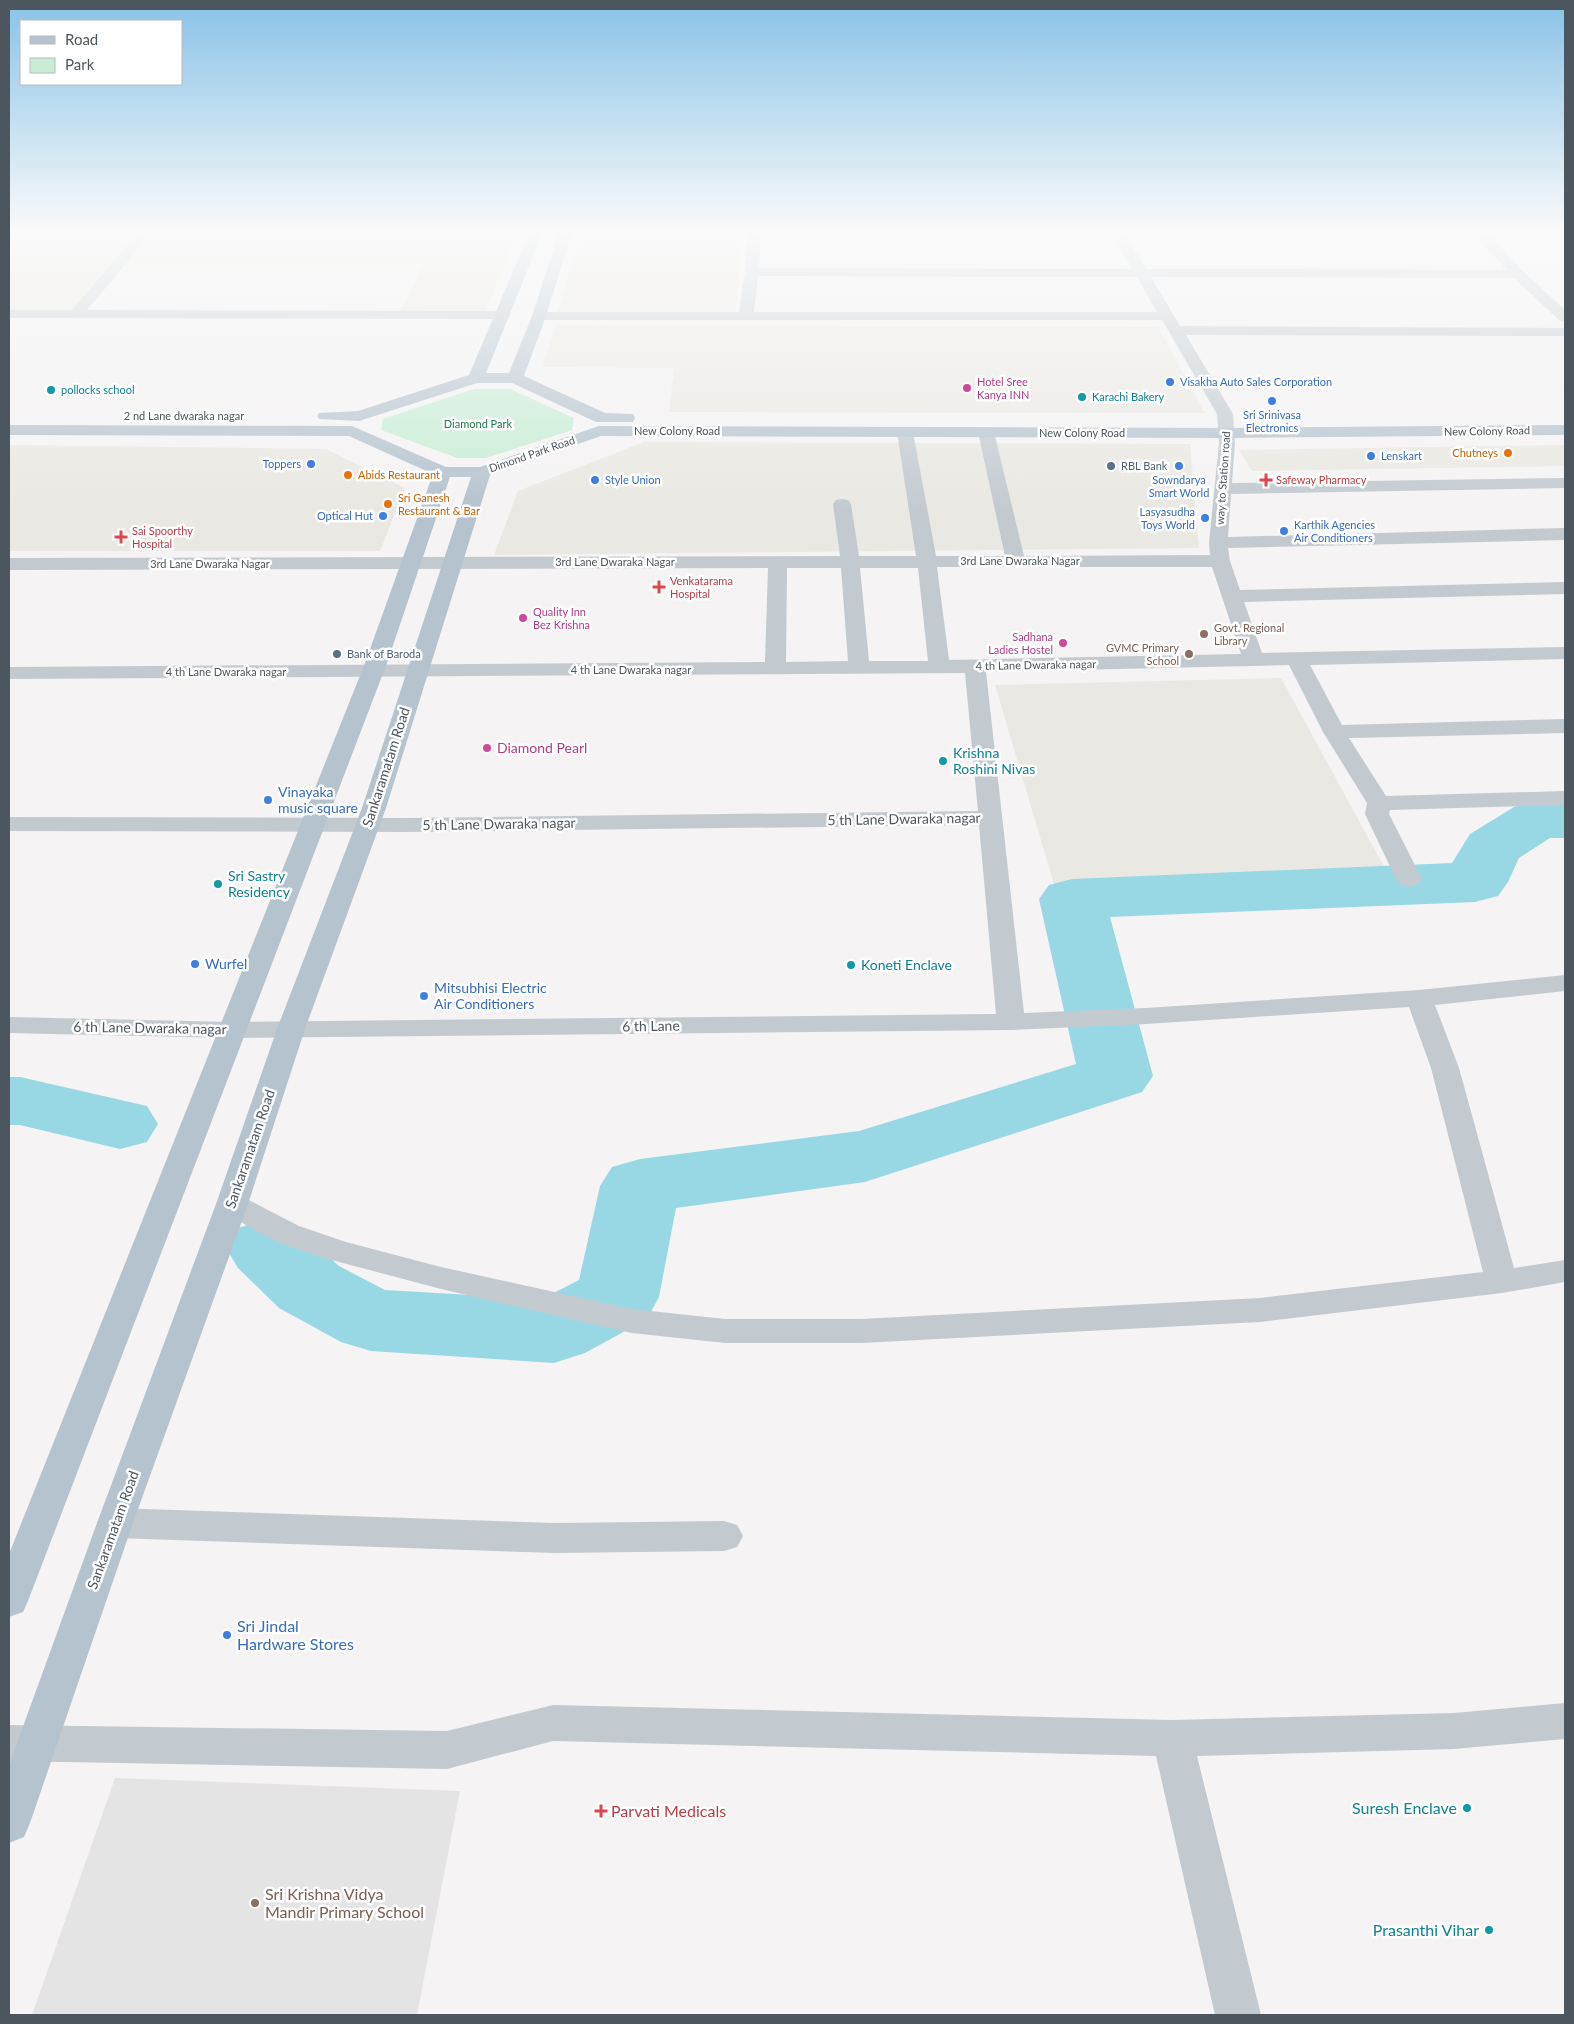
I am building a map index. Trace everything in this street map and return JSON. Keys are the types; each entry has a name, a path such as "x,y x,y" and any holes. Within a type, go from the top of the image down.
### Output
{"main road":[{"path":"476,378 499,323"},
{"path":"515,378 535,323"},
{"path":"356,424 476,378 515,378 601,424"},
{"name":"2 nd Lane dwaraka nagar","path":"9,416 356,424"},
{"name":"New Colony Road","path":"601,424 905,432 986,432 1565,418"},
{"name":"2 nd Lane dwaraka nagar","path":"9,430 356,424"},
{"name":"Dimond Park Road","path":"356,424 443,472 482,472 601,424"},
{"name":"New Colony Road","path":"601,424 1565,430"},
{"path":"9,1601 372,672 443,472"},
{"name":"Sankaramatam Road","path":"9,1823 23,1743 115,1523 232,1204 291,1029 367,825 454,563 482,472"}],"street":[{"name":"way to Station road","path":"1172,323 1225,414 1226,427 1219,552 1254,661"},
{"path":"1192,323 1565,332"},
{"path":"905,432 927,562 938,667"},
{"path":"986,432 1016,562"},
{"path":"1222,489 1565,483"},
{"path":"842,504 850,562 859,668"},
{"name":"3rd Lane Dwaraka Nagar","path":"9,564 1016,562 1565,534"},
{"path":"775,668 778,562"},
{"path":"1232,596 1565,588"},
{"name":"4 th Lane Dwaraka nagar","path":"9,673 418,672 938,667 1565,653"},
{"path":"1298,660 1334,732 1379,803 1377,814 1409,879"},
{"path":"974,666 1011,1022"},
{"path":"1334,732 1565,726"},
{"path":"1379,803 1565,798"},
{"name":"5 th Lane Dwaraka nagar","path":"9,824 367,825 989,818"},
{"name":"6 th Lane","path":"291,1029 1011,1022 1146,1016 1419,998 1565,984"},
{"path":"1419,998 1445,1068 1502,1281"},
{"name":"6 th Lane Dwaraka nagar","path":"9,1025 232,1030 291,1029"},
{"path":"232,1204 288,1234 440,1278 632,1320 725,1331 862,1331 1260,1310 1502,1281 1565,1271"},
{"path":"115,1523 555,1538 724,1536"},
{"path":"23,1743 447,1750 554,1722 1172,1738 1454,1731 1565,1721"},
{"path":"1172,1738 1238,2015"}],"shaded area":[{"path":"557,325 1158,327 1205,413 669,412 674,368 542,367"},
{"path":"644,442 1190,444 1199,548 494,555 518,491"},
{"path":"9,445 326,449 405,488 380,551 9,551"},
{"path":"1565,445 1565,466 1252,471 1239,450"},
{"path":"1281,678 1388,874 1054,884 995,685"},
{"name":"Sri Krishna Vidya Mandir Primary School","path":"115,1778 460,1791 417,2015 32,2015"}],"green space":[{"name":"Diamond Park","path":"474,389 510,389 574,418 572,430 486,458 457,458 381,430 383,419"}],"waterway":[{"path":"267,1248 309,1287 371,1320 554,1331 617,1297 640,1186 865,1156 1116,1076 1072,899 1475,882 1492,847 1536,820 1565,819"},
{"path":"9,1101 20,1101 120,1124"}],"place":[{"name":"Visakha Auto Sales Corporation","path":"1170,382"},
{"name":"Hotel Sree Kanya INN","path":"967,388"},
{"name":"pollocks school","path":"51,390"},
{"name":"Karachi Bakery","path":"1082,397"},
{"name":"Sri Srinivasa Electronics","path":"1272,401"},
{"name":"Chutneys","path":"1508,453"},
{"name":"Lenskart","path":"1371,456"},
{"name":"Toppers","path":"311,464"},
{"name":"RBL Bank","path":"1111,466"},
{"name":"Sowndarya Smart World","path":"1179,466"},
{"name":"Abids Restaurant","path":"348,475"},
{"name":"Style Union","path":"595,480"},
{"name":"Safeway Pharmacy","path":"1266,480"},
{"name":"Sri Ganesh Restaurant & Bar","path":"388,504"},
{"name":"Optical Hut","path":"383,516"},
{"name":"Lasyasudha Toys World","path":"1205,518"},
{"name":"Karthik Agencies Air Conditioners","path":"1284,531"},
{"name":"Sai Spoorthy Hospital","path":"121,537"},
{"name":"Venkatarama Hospital","path":"659,587"},
{"name":"Quality Inn Bez Krishna","path":"523,618"},
{"name":"Govt. Regional Library","path":"1204,634"},
{"name":"Sadhana Ladies Hostel","path":"1063,643"},
{"name":"Bank of Baroda","path":"337,654"},
{"name":"GVMC Primary School","path":"1189,654"},
{"name":"Diamond Pearl","path":"487,748"},
{"name":"Krishna Roshini Nivas","path":"943,761"},
{"name":"Vinayaka music square","path":"268,800"},
{"name":"Sri Sastry Residency","path":"218,884"},
{"name":"Wurfel","path":"195,964"},
{"name":"Koneti Enclave","path":"851,965"},
{"name":"Mitsubhisi Electric Air Conditioners","path":"424,996"},
{"name":"Sri Jindal Hardware Stores","path":"227,1635"},
{"name":"Suresh Enclave","path":"1467,1808"},
{"name":"Parvati Medicals","path":"601,1811"},
{"name":"Sri Krishna Vidya Mandir Primary School","path":"255,1903"},
{"name":"Prasanthi Vihar","path":"1489,1930"}]}
